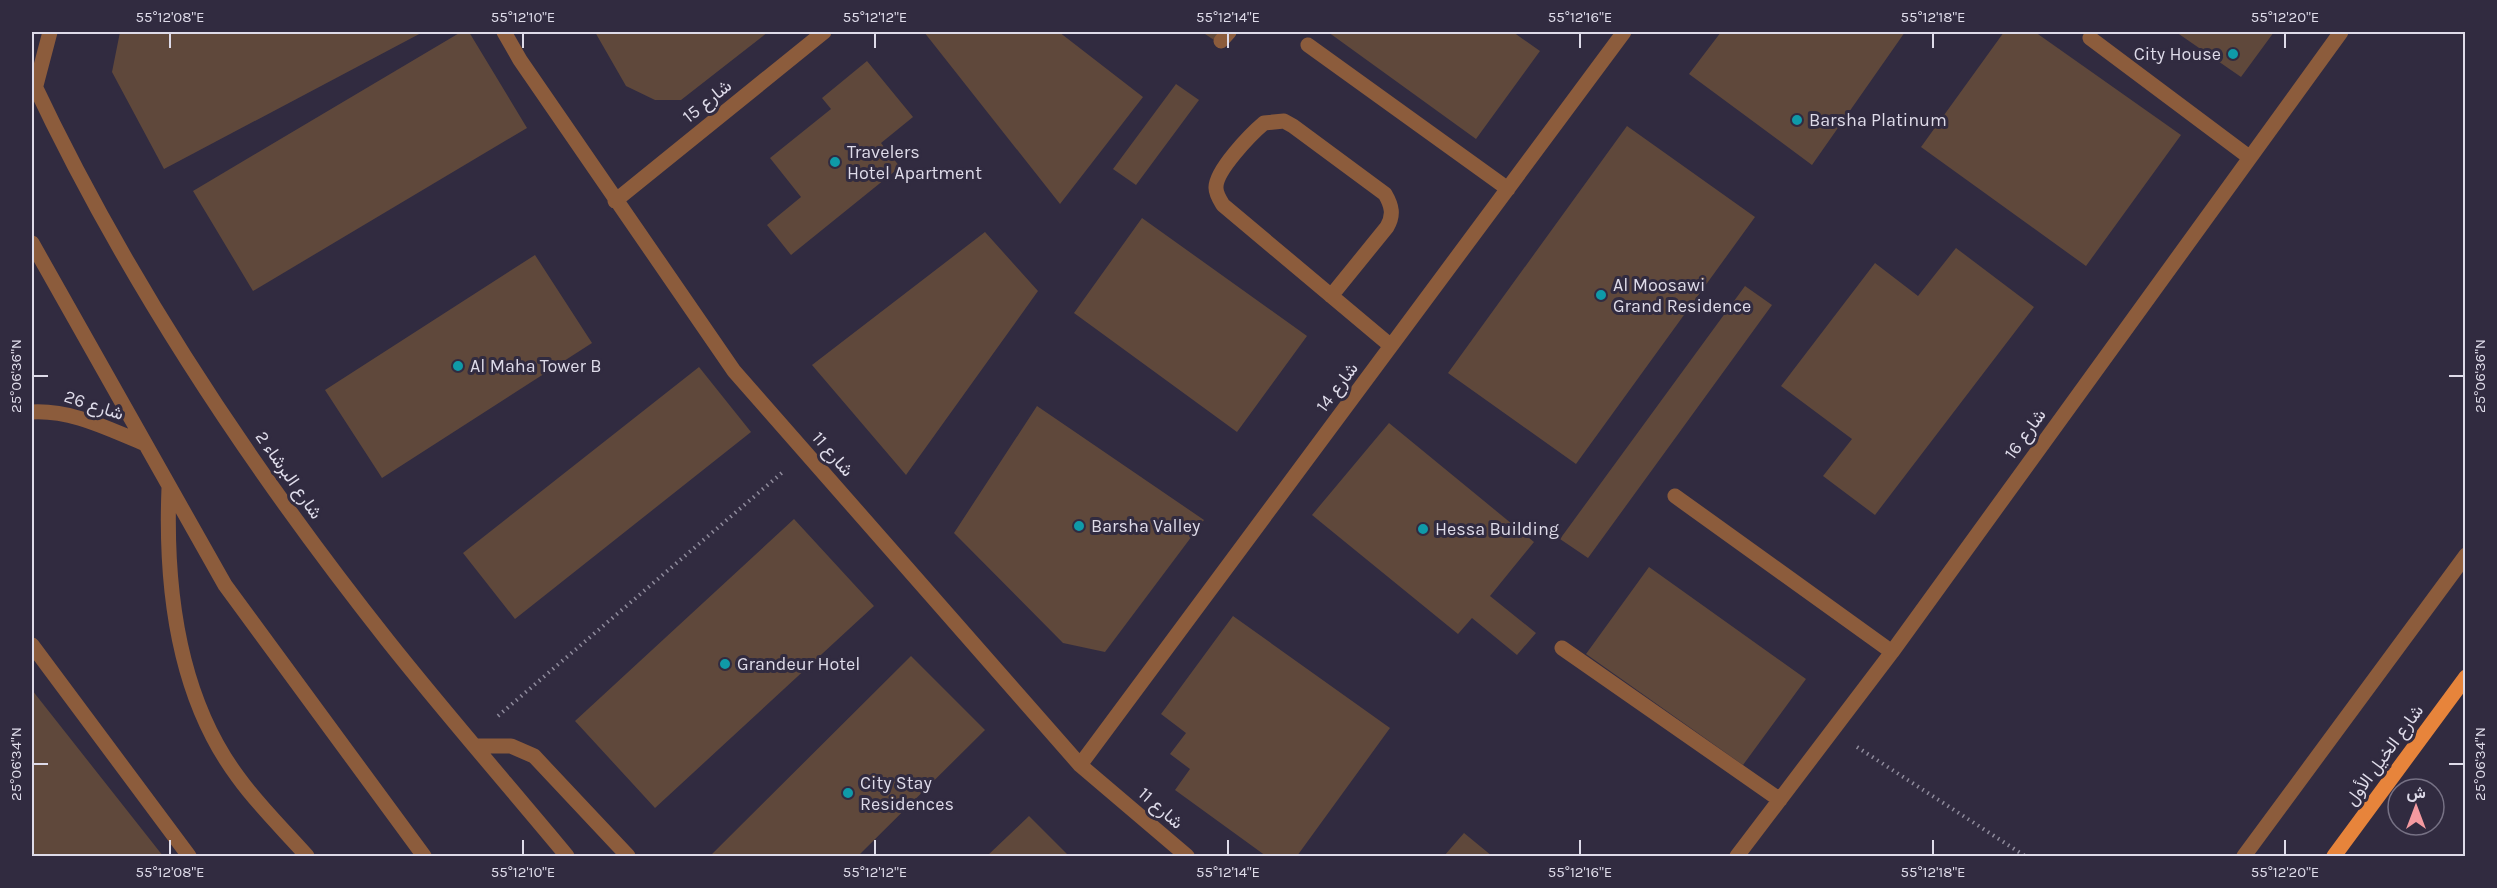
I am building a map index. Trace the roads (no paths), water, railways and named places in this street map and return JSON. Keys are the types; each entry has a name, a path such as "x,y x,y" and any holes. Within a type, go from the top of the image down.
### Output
{"main road":[{"name":"شارع الخيل الأول","path":"2334,856 2466,677"}],"street":[{"path":"34,84 50,32"},
{"name":"شارع 11","path":"504,32 520,60 615,201 734,371 1080,765 1187,856"},
{"name":"شارع 15","path":"615,201 824,32"},
{"name":"شارع 14","path":"1080,765 1624,32"},
{"name":"شارع 16","path":"1737,856 1892,652 2249,157 2342,32"},
{"path":"2090,38 2249,157"},
{"path":"1308,45 1508,189"},
{"name":"شارع البرشاء 2","path":"34,84 67,152 138,277 200,379 260,469 389,643 567,856"},
{"path":"1331,296 1387,227 1392,219 1390,202 1385,194 1293,126 1284,121 1264,123 1222,170 1216,188 1218,197 1223,205 1331,296 1391,346"},
{"path":"32,243 225,585 424,856"},
{"name":"شارع 26","path":"32,412 50,411 74,416 143,443"},
{"path":"169,488 170,578 176,622 195,696 207,724 238,777 307,856"},
{"path":"1675,496 1892,652"},
{"path":"2244,856 2466,555"},
{"path":"32,645 189,856"},
{"path":"1562,648 1780,800"},
{"path":"473,743 511,746 534,756 628,856"}],"place":[{"name":"City House","path":"2233,54"},
{"name":"Barsha Platinum","path":"1797,120"},
{"name":"Travelers Hotel Apartment","path":"835,162"},
{"name":"Al Moosawi Grand Residence","path":"1601,295"},
{"name":"Al Maha Tower B","path":"458,366"},
{"name":"Barsha Valley","path":"1079,526"},
{"name":"Hessa Building","path":"1423,529"},
{"name":"Grandeur Hotel","path":"725,664"},
{"name":"City Stay Residences","path":"848,793"}]}
